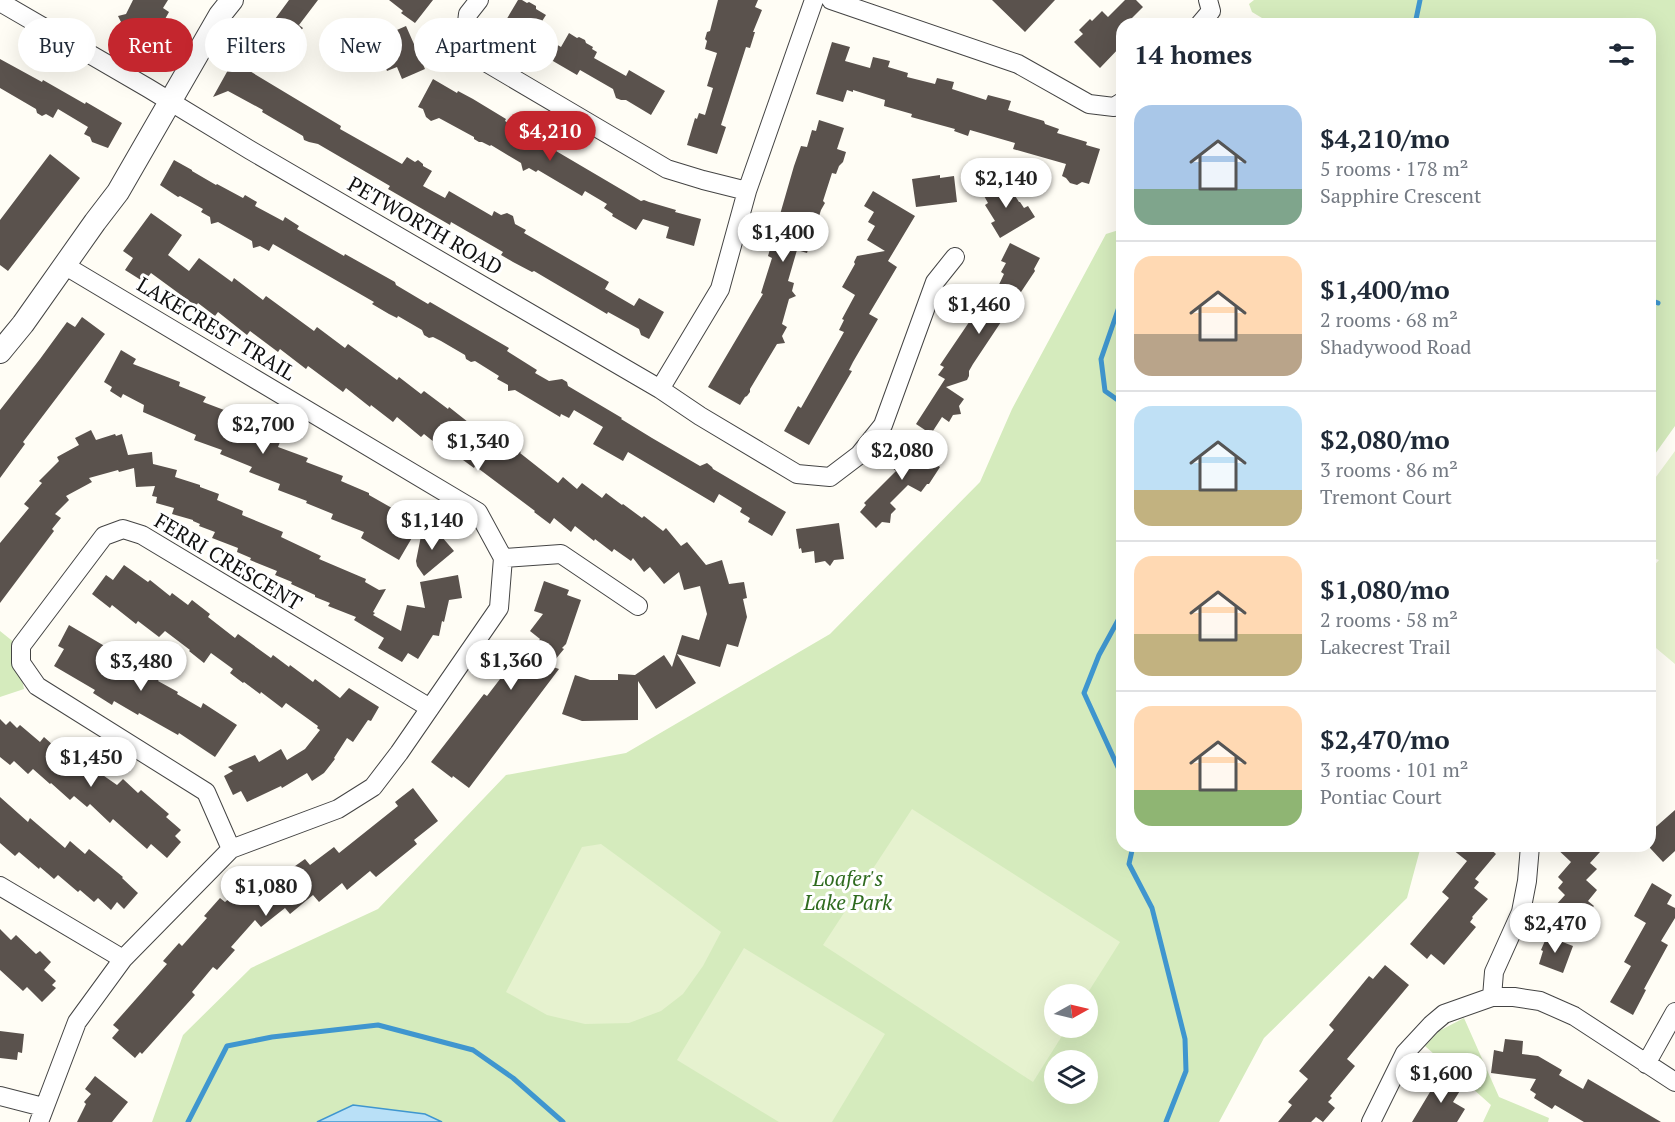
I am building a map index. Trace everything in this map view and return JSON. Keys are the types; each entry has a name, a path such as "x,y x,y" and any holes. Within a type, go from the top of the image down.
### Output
{"street":[{"path":"0,352 118,192 220,15 232,0"},
{"path":"479,0 468,14 465,39 482,60 667,169 747,191"},
{"path":"660,389 720,289 747,191 814,0"},
{"path":"831,0 1018,64 1089,104 1116,106"},
{"path":"1205,18 1211,11 1208,0"},
{"name":"PETWORTH ROAD","path":"0,2 660,389 700,416 797,474 830,477 860,454 882,425 935,282 955,257"},
{"name":"LAKECREST TRAIL","path":"64,265 478,512 503,558"},
{"name":"FERRI CRESCENT","path":"231,849 206,792 37,687 21,663 21,646 104,536 123,529 142,535 430,708"},
{"path":"0,1096 41,1114 76,1022 123,959 231,849 338,809 373,787 499,608 503,558 561,554 638,606"},
{"path":"1492,997 1494,972 1521,912 1529,852"},
{"path":"0,886 123,959"},
{"path":"1371,1122 1405,1053 1431,1024 1444,1014 1492,997 1514,997 1540,1001 1574,1017 1675,1082"},
{"path":"1646,1064 1675,1012"}],"green space":[{"path":"1254,0 1675,0 1675,426 1656,453 1656,18 1262,18 1252,12 1249,4"},
{"name":"Loafer's Lake Park","path":"1116,231 1116,852 1419,852 1407,898 1264,1038 1219,1122 152,1122 183,1035 251,968 378,909 506,775 626,753 830,634 980,482 1012,409 1106,234"},
{"path":"1675,451 1675,664 1656,648 1656,563 1659,560 1656,559 1656,477"},
{"path":"0,631 15,643 24,689 0,697"},
{"path":"912,809 1120,942 1093,984 1044,984 1044,1038 1061,1038 1053,1050 1044,1050 1044,1065 1033,1082 823,945"},
{"path":"601,844 721,932 703,966 683,994 661,1011 629,1023 585,1024 547,1015 506,992 582,847"},
{"path":"744,948 885,1034 832,1122 779,1122 677,1060"},
{"path":"1464,1018 1499,1097 1549,1118 1548,1122 1483,1122 1491,1105 1425,1046 1439,1031"}],"water":[{"path":"353,1105 425,1114 442,1122 317,1122"}],"building":[{"path":"133,0 168,0 163,8 169,12 166,18 119,18 118,16 126,14"},
{"path":"289,0 318,0 304,18 276,18"},
{"path":"389,0 433,0 419,18 414,18 414,22 401,13 403,11"},
{"path":"518,0 529,2 546,15 544,18 507,18"},
{"path":"718,0 758,0 755,7 762,10 753,32 755,32 750,48 746,47 721,125 726,127 717,154 687,145 695,118 697,119 699,113 705,115 713,88 707,86 717,53 705,49 707,41 705,39 707,32 710,31"},
{"path":"992,0 1055,0 1025,32"},
{"path":"1125,0 1136,0 1143,7 1132,18 1116,18 1116,51 1100,68 1074,42 1083,34 1079,30 1090,19 1092,21 1102,11 1108,17"},
{"path":"406,26 414,44 414,72 418,72 402,79 399,72 402,72 402,28"},
{"path":"569,33 585,40 593,47 592,49 597,52 594,58 626,76 629,70 665,91 651,115 626,100 616,98 613,89 580,70 577,75 558,64 558,45 561,47"},
{"path":"832,42 850,47 845,61 870,68 873,57 890,61 888,67 908,73 907,77 935,84 937,78 954,82 952,89 986,100 988,95 1011,101 1008,110 1044,121 1045,124 1059,129 1057,133 1087,142 1086,145 1100,149 1089,184 1070,183 1062,176 1066,164 1013,149 1015,143 970,130 968,136 954,131 955,129 911,117 912,114 884,106 885,100 853,90 853,92 847,90 843,102 816,94"},
{"path":"0,59 18,69 18,72 24,72 42,82 43,80 122,123 108,148 92,142 90,137 84,134 88,127 58,109 53,118 46,114 42,116 37,113 36,109 0,88"},
{"path":"227,72 251,72 341,126 340,129 402,164 407,157 415,162 418,160 432,171 423,186 445,198 449,191 492,216 494,211 501,215 507,213 513,216 515,224 526,230 524,233 609,282 605,289 634,306 639,298 664,312 649,339 641,335 639,329 608,312 607,314 534,271 513,262 501,255 503,252 388,189 390,186 318,144 304,140 303,136 262,112 263,110 228,91 213,97"},
{"path":"433,79 473,99 506,119 505,121 641,201 644,200 701,219 694,246 666,238 669,227 643,219 636,230 612,216 613,214 604,208 607,204 585,191 582,196 538,170 536,172 529,168 523,171 521,163 491,145 479,142 439,118 431,121 426,117 423,109 418,107"},
{"path":"819,120 844,128 837,149 846,152 836,174 832,173 823,201 825,203 813,235 816,241 810,243 807,253 797,250 788,281 794,283 792,291 796,296 789,299 782,324 787,327 782,336 785,343 777,344 750,392 740,405 708,387 763,294 761,293 772,258 768,256 794,166 801,146 807,147 812,130 816,131"},
{"path":"50,154 80,178 8,271 0,265 0,220"},
{"path":"174,160 216,185 243,198 245,195 257,202 255,206 283,221 285,217 299,226 297,229 509,348 507,351 537,370 535,373 549,381 562,379 567,382 568,386 652,438 700,466 707,463 713,469 786,512 772,536 748,522 750,518 740,512 742,508 719,494 714,503 628,452 623,461 593,444 603,427 574,410 569,418 561,414 560,417 515,390 508,391 508,385 497,379 499,376 475,361 471,362 466,359 465,355 441,341 433,337 429,338 422,330 398,316 397,318 389,314 372,304 374,302 273,244 269,251 260,246 253,248 252,241 218,222 211,224 210,217 201,212 203,209 160,185"},
{"path":"940,175 940,178 954,176 957,202 916,207 912,179"},
{"path":"1005,180 1019,202 1024,208 1028,206 1035,217 1000,238 991,223 995,221 985,205 988,203 983,194"},
{"path":"873,191 915,216 888,261 897,267 869,314 878,319 849,370 852,371 809,445 784,431 798,406 801,408 844,332 839,330 844,320 842,319 855,295 842,287 857,256 885,251 867,240 875,226 868,222 874,212 864,206"},
{"path":"151,213 182,235 168,255 189,271 199,258 232,282 234,278 263,300 266,296 314,331 317,327 345,348 348,344 397,380 399,377 421,394 424,391 473,426 476,421 521,452 558,483 563,477 577,489 582,483 602,498 606,493 642,518 644,516 663,531 666,528 681,546 687,542 706,565 722,560 729,584 744,582 747,598 743,599 747,617 738,647 727,644 720,667 677,654 696,683 656,709 638,681 638,720 582,721 562,714 575,675 590,680 618,680 618,674 635,675 664,655 672,667 682,635 699,640 707,614 700,586 684,590 679,572 664,584 650,567 644,572 633,558 631,561 614,549 612,552 575,526 571,532 554,518 550,524 475,466 474,468 424,434 421,437 397,417 393,422 346,388 343,392 308,366 306,369 280,349 278,352 250,331 247,335 218,312 215,316 198,303 196,306 151,273 144,282 125,270 133,258 123,251"},
{"path":"1010,243 1040,258 1035,271 973,364 967,380 946,387 964,399 959,406 961,414 953,415 949,422 942,417 931,434 916,424 945,379 938,375 944,367 940,365 982,303 981,299 984,294 995,293 1004,274 1001,272 1006,263 1001,261"},
{"path":"82,317 105,334 23,442 25,444 0,478 0,410 67,322 75,327"},
{"path":"121,350 136,359 133,364 180,382 179,386 206,397 203,402 232,413 230,417 250,425 248,430 280,442 278,447 308,458 306,462 343,476 341,481 369,493 420,524 399,560 361,538 364,532 331,519 333,514 306,503 307,501 278,490 280,484 249,472 252,467 220,454 222,450 194,440 196,435 143,412 144,405 123,394 121,398 110,391 112,387 104,382"},
{"path":"91,430 96,440 122,434 128,455 152,452 153,464 177,470 175,477 219,494 217,500 243,511 242,515 283,532 281,537 321,556 319,559 366,579 365,582 379,590 386,589 373,615 401,631 407,605 425,608 420,582 458,575 462,598 449,600 439,636 433,635 418,659 408,653 402,662 378,648 384,638 354,620 356,617 328,606 330,603 275,575 277,571 237,552 238,548 212,538 215,532 199,526 200,524 193,520 172,514 174,508 156,503 157,497 152,496 155,486 136,487 134,468 89,478 92,482 66,496 69,500 55,514 61,518 52,529 54,531 0,603 0,543 29,508 24,504 42,483 39,481 59,461 57,457 79,445 75,438"},
{"path":"919,432 932,443 923,454 940,467 921,492 908,485 890,503 896,509 891,514 890,523 882,522 876,528 860,512 866,505 864,503 896,471 891,467"},
{"path":"839,523 844,559 834,560 830,566 825,561 815,563 814,551 802,553 801,548 799,549 796,529"},
{"path":"423,526 442,537 454,551 424,576 416,561"},
{"path":"124,565 148,582 150,580 170,596 172,593 188,605 192,600 210,614 208,617 235,638 238,634 271,658 273,655 313,682 315,679 340,698 349,688 379,707 371,721 368,720 353,742 347,738 324,773 312,781 307,773 282,788 281,786 247,802 241,791 233,795 224,776 233,771 228,767 255,755 259,762 281,749 287,760 305,749 320,730 318,726 286,703 282,708 261,692 260,694 243,683 230,673 233,669 211,653 204,663 165,631 159,637 138,621 136,624 112,605 110,608 92,594 106,575 113,580"},
{"path":"544,581 569,590 567,595 581,600 566,644 562,648 564,649 550,666 559,669 469,788 431,762 484,694 487,696 517,657 523,661 540,639 530,631 543,614 534,611"},
{"path":"69,625 113,651 110,657 135,671 139,665 160,678 158,681 178,692 177,694 201,708 203,703 237,725 215,757 179,733 178,735 114,701 112,705 93,693 95,690 54,666 64,649 58,646"},
{"path":"0,719 6,725 10,721 17,728 20,725 40,742 44,737 63,754 66,751 95,774 97,771 117,785 123,779 138,793 141,790 169,814 166,817 181,830 175,836 181,842 167,858 151,844 147,849 113,819 110,823 90,804 87,807 74,796 70,800 33,769 28,774 14,761 10,765 0,757"},
{"path":"413,788 438,821 414,840 417,844 376,877 370,871 347,890 342,883 319,902 313,895 290,914 285,908 261,927 255,920 231,947 235,950 217,970 213,967 192,992 195,995 142,1054 140,1052 135,1058 112,1038 119,1030 113,1025 167,964 163,961 179,943 182,946 207,918 204,916 220,898 225,902 248,884 252,890 276,870 281,876 305,859 310,865 334,847 339,853 398,806 395,802"},
{"path":"0,797 28,822 30,818 65,848 70,841 85,854 89,849 123,877 138,893 124,909 117,902 111,910 98,898 94,902 80,890 78,892 58,875 54,879 19,852 15,856 0,843"},
{"path":"1675,810 1675,851 1663,862 1654,852 1656,852 1656,827"},
{"path":"1456,852 1494,852 1496,854 1475,879 1479,882 1474,888 1488,899 1472,917 1470,922 1476,927 1444,965 1431,954 1427,959 1410,944 1449,898 1442,892 1467,861"},
{"path":"1560,852 1600,852 1590,863 1597,869 1586,880 1597,890 1588,901 1594,906 1584,917 1593,924 1581,936 1564,921 1568,918 1555,906 1565,895 1558,888 1563,882 1558,877 1571,862"},
{"path":"1652,883 1672,895 1667,904 1675,908 1675,918 1661,941 1668,945 1633,1015 1610,1002 1631,966 1624,962 1646,923 1634,916"},
{"path":"0,929 11,940 16,935 36,954 40,951 51,962 44,970 56,981 52,985 56,988 42,1002 27,987 23,991 0,970"},
{"path":"1547,936 1573,946 1563,973 1539,964 1543,951 1541,950"},
{"path":"1385,965 1409,985 1347,1059 1355,1066 1330,1096 1332,1098 1328,1102 1335,1108 1323,1122 1316,1117 1311,1122 1278,1122 1292,1105 1288,1102 1308,1079 1299,1071 1334,1030 1329,1025 1369,976 1373,979"},
{"path":"0,1031 24,1034 22,1053 18,1052 17,1060 0,1058"},
{"path":"1505,1039 1523,1041 1522,1054 1538,1056 1562,1070 1559,1075 1583,1089 1588,1079 1661,1122 1584,1122 1555,1105 1552,1109 1534,1098 1536,1094 1530,1090 1536,1079 1491,1073 1494,1050 1503,1052"},
{"path":"95,1076 128,1102 112,1122 77,1122 86,1104 84,1102 91,1094 85,1089"},
{"path":"1441,1077 1461,1089 1453,1102 1465,1109 1457,1122 1412,1122 1436,1082 1438,1083"}],"waterway":[{"path":"1416,18 1420,0"},
{"path":"1116,316 1101,359 1105,391 1116,399"},
{"path":"1116,624 1099,655 1084,693 1116,763"},
{"path":"1132,852 1129,864 1152,908 1185,1039 1186,1071 1166,1122"},
{"path":"188,1122 227,1046 272,1037 378,1025 473,1050 513,1078 563,1122"}]}
